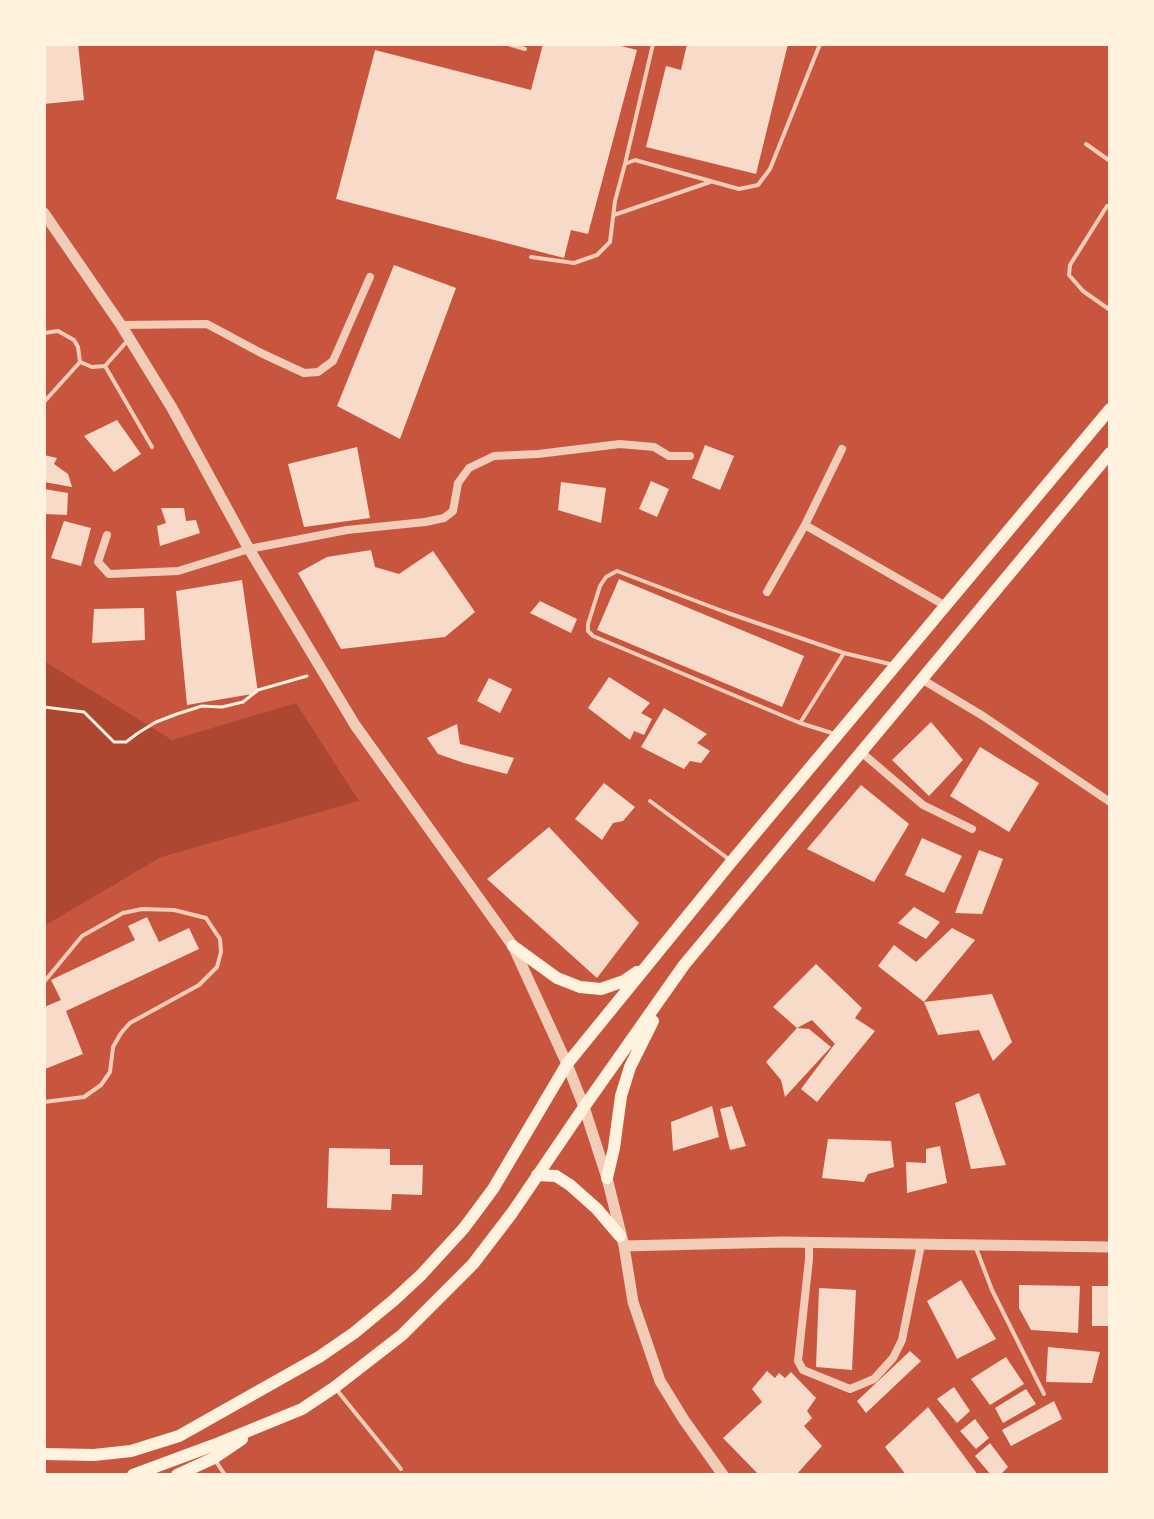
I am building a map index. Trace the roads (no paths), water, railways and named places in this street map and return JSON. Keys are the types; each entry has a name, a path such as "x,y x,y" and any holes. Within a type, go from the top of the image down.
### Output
{"main road":[{"path":"44,1454 94,1455 131,1451 179,1436 319,1357 354,1333 412,1283 464,1228 493,1189 567,1064 944,605 1110,409"},
{"path":"133,1475 302,1409 402,1335 473,1264 512,1213 684,965 1107,462"},
{"path":"513,946 557,978 580,987 601,989 624,981 650,964"},
{"path":"607,1178 621,1096 630,1067 684,965"},
{"path":"537,1175 556,1176 570,1185 597,1209 622,1241"},
{"path":"177,1475 214,1458 265,1424"}],"street":[{"path":"44,213 121,325 172,408 249,549 355,725 513,946 584,1107 607,1178 633,1302 660,1381 723,1475"},
{"path":"121,325 207,324 304,373 318,372 333,361 370,277"},
{"path":"107,535 98,562 109,574 178,571 249,549 347,530 444,518 453,511 458,483 469,468 494,456 620,444 654,447 669,456 690,456"},
{"path":"767,592 805,525 842,449"},
{"path":"805,525 944,605"},
{"path":"923,680 983,716 1110,802"},
{"path":"861,752 923,805 972,829"},
{"path":"622,1241 1110,1247"},
{"path":"809,1243 798,1361 803,1370 850,1389 874,1379 893,1358 902,1340 921,1245"}],"lane":[{"path":"508,44 525,49"},
{"path":"531,257 574,263 597,255 610,242 615,201 653,44"},
{"path":"625,164 635,160 739,189 758,185 770,169 820,44"},
{"path":"1086,144 1110,161"},
{"path":"614,215 713,181"},
{"path":"1107,206 1070,265 1069,275 1083,291 1110,310"},
{"path":"44,333 58,331 74,340 80,362 44,402"},
{"path":"80,362 92,367 105,366 129,339"},
{"path":"105,366 152,447"},
{"path":"838,735 800,723 593,636 588,631 588,624 600,586 606,577 617,571 844,653 896,666"},
{"path":"800,723 844,653"},
{"path":"650,801 732,861"},
{"path":"44,982 82,936 123,913 142,909 174,910 206,918 220,939 217,967 199,985 130,1023 121,1033 113,1047 110,1072 101,1085 84,1097 44,1102"},
{"path":"975,1246 992,1290 1044,1394"},
{"path":"335,1387 401,1469"},
{"path":"214,1458 225,1475"}]}
